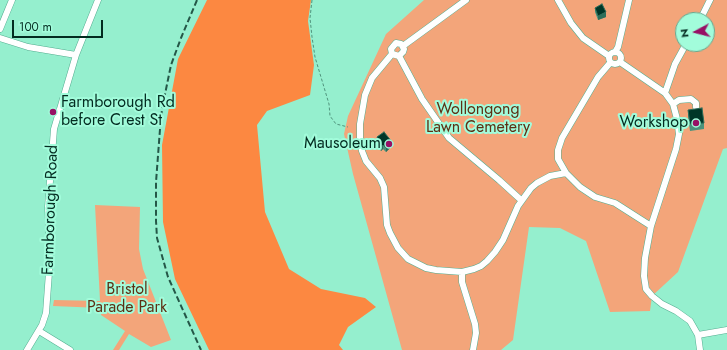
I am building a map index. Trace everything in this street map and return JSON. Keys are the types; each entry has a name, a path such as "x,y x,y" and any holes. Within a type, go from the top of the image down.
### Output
{"street":[{"path":"0,29 12,0"},
{"name":"Farmborough Road","path":"27,350 39,331 46,313 50,267 48,214 54,128 76,55 98,0"},
{"path":"403,46 466,0"},
{"path":"558,0 566,16 580,34 614,65 620,62"},
{"path":"629,0 618,47 615,52 612,52 562,138 558,150 558,160 566,174 580,187 595,197 616,203 650,226"},
{"path":"704,12 710,0"},
{"path":"0,38 28,47 76,55"},
{"path":"403,46 398,43 394,44 391,49 392,54 372,78 365,95 360,124 362,151 366,161 380,178 384,187 390,233 398,248 408,259 426,268 462,272 481,266 495,252 503,240 521,200 537,183 550,176 566,174"},
{"path":"399,56 403,52 403,46"},
{"path":"615,52 620,56 620,62"},
{"path":"665,93 675,64 682,52"},
{"path":"392,54 399,56 422,99 449,138 521,200"},
{"path":"620,62 665,93 673,104 677,118 679,134 676,149 650,226 644,276 646,289 652,296 690,321 698,335 700,350"},
{"path":"673,104 679,100 691,99 696,103 696,107"},
{"path":"462,272 462,282 475,324 476,333 474,350"},
{"path":"698,335 727,330"},
{"path":"39,331 70,350"}],"path":[{"path":"312,0 310,18 315,57 329,104 330,116 336,124 348,127"}],"green space":[{"name":"Wollongong Lawn Cemetery","path":"424,0 727,0 727,148 723,149 678,272 652,296 650,311 610,312 586,241 560,228 529,227 513,340 501,350 402,350 353,174 344,134 348,116 386,34"},
{"name":"Bristol Parade Park","path":"95,205 140,207 139,249 143,269 171,340 151,347 129,334 119,350 113,350 125,331 101,315 101,308 53,306 54,300 100,301"}],"shaded area":[{"path":"207,0 311,0 308,21 314,65 310,95 267,111 257,125 265,212 289,269 321,289 365,298 376,307 348,327 339,345 343,350 209,350 175,279 163,222 162,145 178,59"}],"building":[{"path":"602,4 606,12 598,16 595,8"},
{"path":"702,108 704,123 690,124 688,110"},
{"path":"384,132 392,142 386,148 383,145 381,147 376,141 378,139 377,137"}],"railway":[{"path":"197,0 171,65 164,99 161,116 156,182 156,221 157,238 168,277 201,350"}],"place":[{"name":"Farmborough Rd before Crest St","path":"53,112"},
{"name":"Workshop","path":"696,123"},
{"name":"Mausoleum","path":"389,144"}]}
